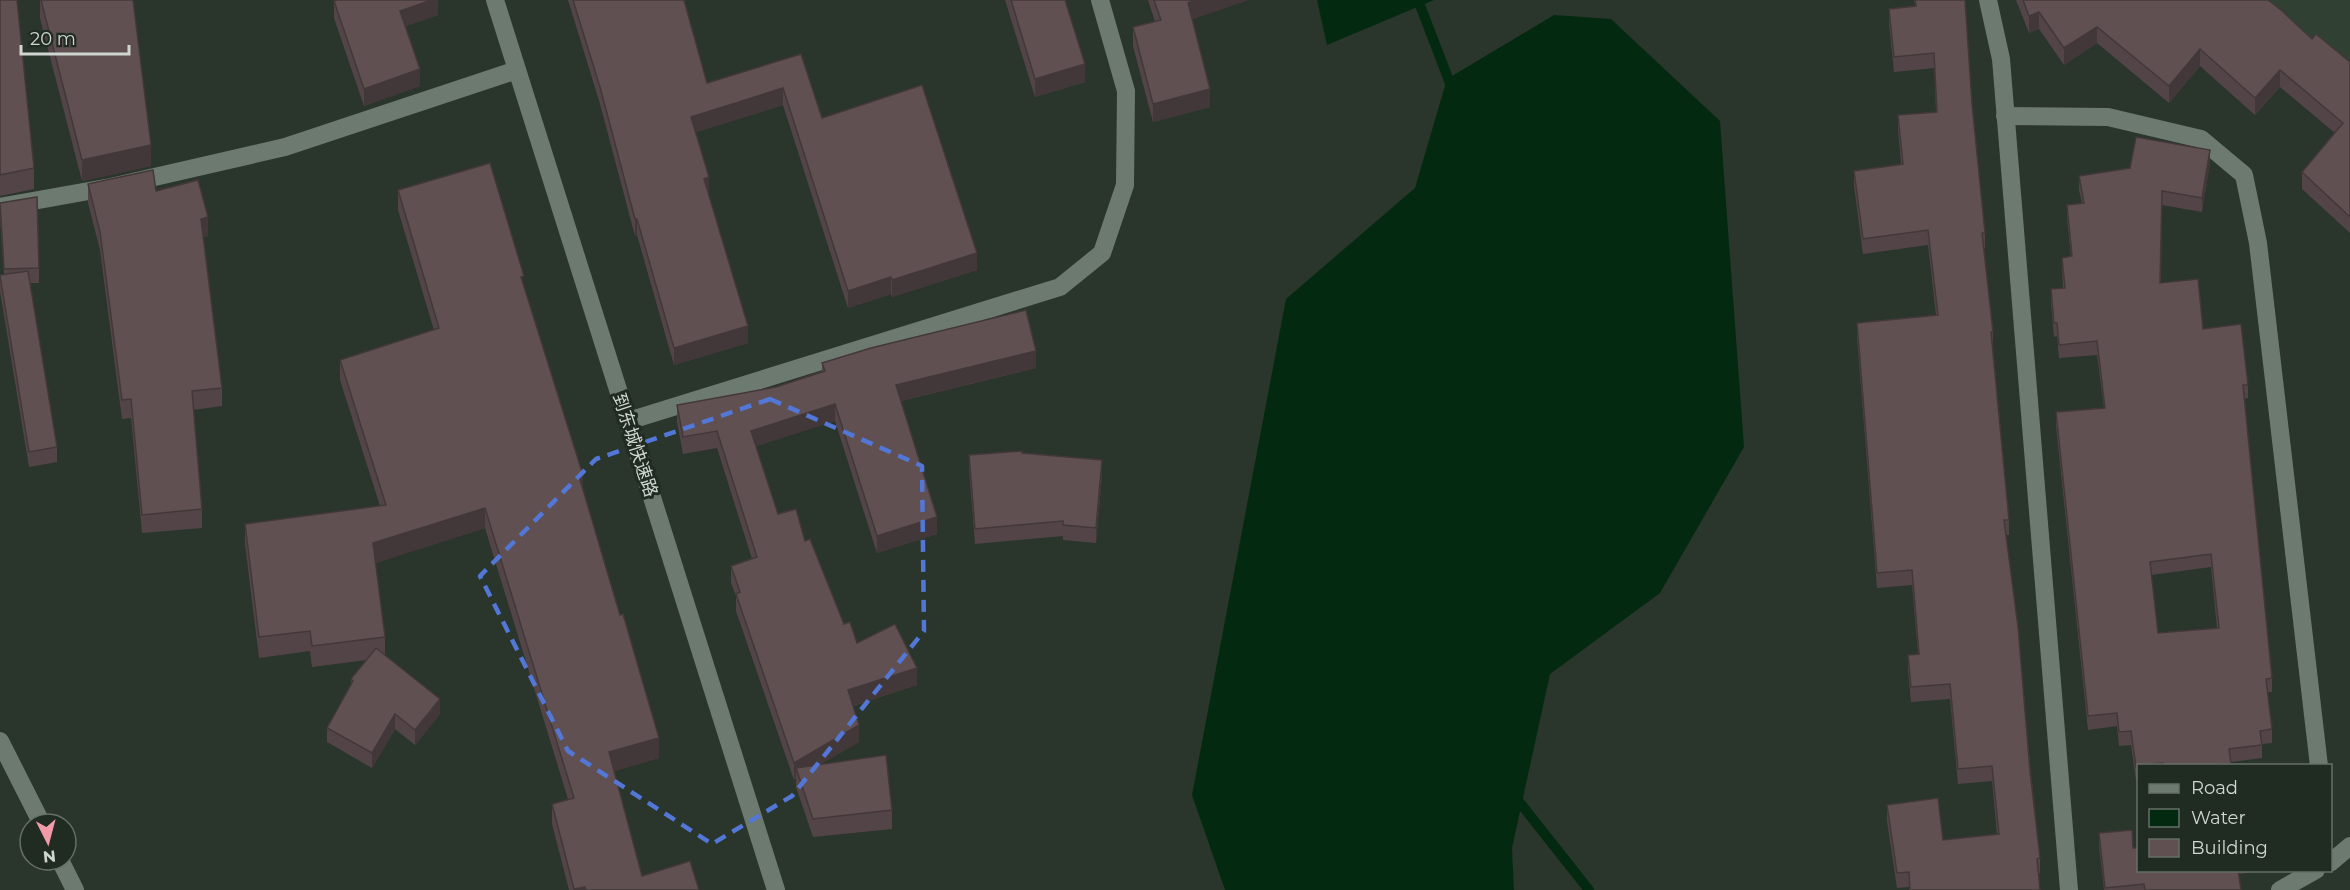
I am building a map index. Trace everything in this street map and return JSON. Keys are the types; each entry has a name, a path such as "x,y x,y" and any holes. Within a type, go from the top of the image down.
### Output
{"street":[{"name":"到东城快速路","path":"495,0 776,890"},
{"path":"628,421 1060,286 1102,253 1125,185 1126,91 1100,0"},
{"path":"1988,0 2001,59 2068,890"},
{"path":"0,207 111,187 285,147 516,70"},
{"path":"2006,116 2108,117 2201,139 2244,175 2258,243 2319,764"},
{"path":"0,741 36,812"},
{"path":"2332,861 2350,846"},
{"path":"66,872 75,890"},
{"path":"2280,890 2312,872"}],"highlighted area":[{"path":"770,399 922,466 924,631 792,796 712,844 568,751 480,576 596,459"}],"shaded area":[{"path":"2261,0 2350,0 2350,69"}],"water":[{"path":"1317,0 1434,0 1327,45"},
{"path":"1554,15 1611,19 1720,121 1744,447 1660,593 1550,674 1512,848 1514,890 1225,890 1192,795 1286,299 1415,188 1447,79"}],"building":[{"path":"0,0 17,0 34,168 0,175"},
{"path":"41,0 133,0 151,145 82,160"},
{"path":"432,0 400,11 420,69 364,89 334,1"},
{"path":"573,0 684,0 707,83 801,54 822,118 922,85 977,253 892,280 891,277 848,291 783,88 691,117 709,177 704,179 748,326 674,348"},
{"path":"1011,0 1065,0 1085,64 1035,79"},
{"path":"1154,0 1195,0 1188,3 1210,89 1153,104 1133,27 1161,20"},
{"path":"1915,0 1965,0 1972,104 1985,233 1982,233 2009,520 2004,520 2018,627 2040,858 2037,859 2040,890 1910,890 1909,872 1897,873 1887,805 1938,798 1943,840 1999,834 1992,766 1958,769 1950,684 1911,687 1908,655 1919,654 1912,570 1877,573 1857,323 1938,315 1928,230 1863,239 1854,171 1903,164 1898,115 1937,112 1934,53 1894,57 1889,9 1916,6"},
{"path":"2023,0 2268,0 2312,39 2316,34 2350,62 2350,217 2302,172 2343,123 2280,70 2255,98 2200,49 2169,86 2097,27 2064,48 2039,12 2029,16"},
{"path":"2136,137 2210,150 2202,198 2162,191 2160,283 2198,279 2203,329 2241,324 2248,385 2243,385 2272,678 2266,679 2272,729 2260,731 2262,745 2229,749 2231,764 2163,763 2137,764 2136,767 2131,731 2119,732 2117,713 2088,716 2056,412 2105,408 2097,341 2059,345 2057,323 2054,323 2051,289 2065,288 2062,258 2072,256 2067,205 2084,203 2079,176 2130,168","holes":["2211,554 2219,628 2158,633 2150,562"]},
{"path":"490,163 524,276 521,277 583,475 579,476 659,738 609,752 642,876 690,861 699,890 586,890 585,887 574,889 552,804 574,798 485,508 373,543 385,637 312,646 310,631 259,637 245,524 386,505 340,360 439,328 398,190"},
{"path":"153,170 156,191 198,180 208,217 201,219 222,388 192,391 202,509 142,515 131,399 122,400 100,232 88,184"},
{"path":"37,197 39,268 4,269 0,203"},
{"path":"28,271 57,447 29,452 0,276"},
{"path":"1026,310 1036,351 896,385 937,517 877,536 835,404 751,431 778,514 796,509 805,541 810,539 844,624 850,622 857,643 895,624 917,668 848,690 859,725 794,763 736,594 740,592 731,566 757,557 717,431 683,437 677,405 776,387 825,371 822,363 871,348"},
{"path":"1022,451 1022,453 1102,460 1096,528 1063,525 1063,521 975,529 969,455"},
{"path":"376,648 440,699 415,730 395,714 372,753 327,728 353,681 351,679"},
{"path":"886,755 892,810 813,819 796,768"},
{"path":"2132,830 2133,848 2137,848 2137,872 2238,872 2241,890 2145,890 2144,884 2105,888 2099,833"}],"waterway":[{"path":"1418,0 1453,91"},
{"path":"1516,793 1517,799 1589,890"}]}
